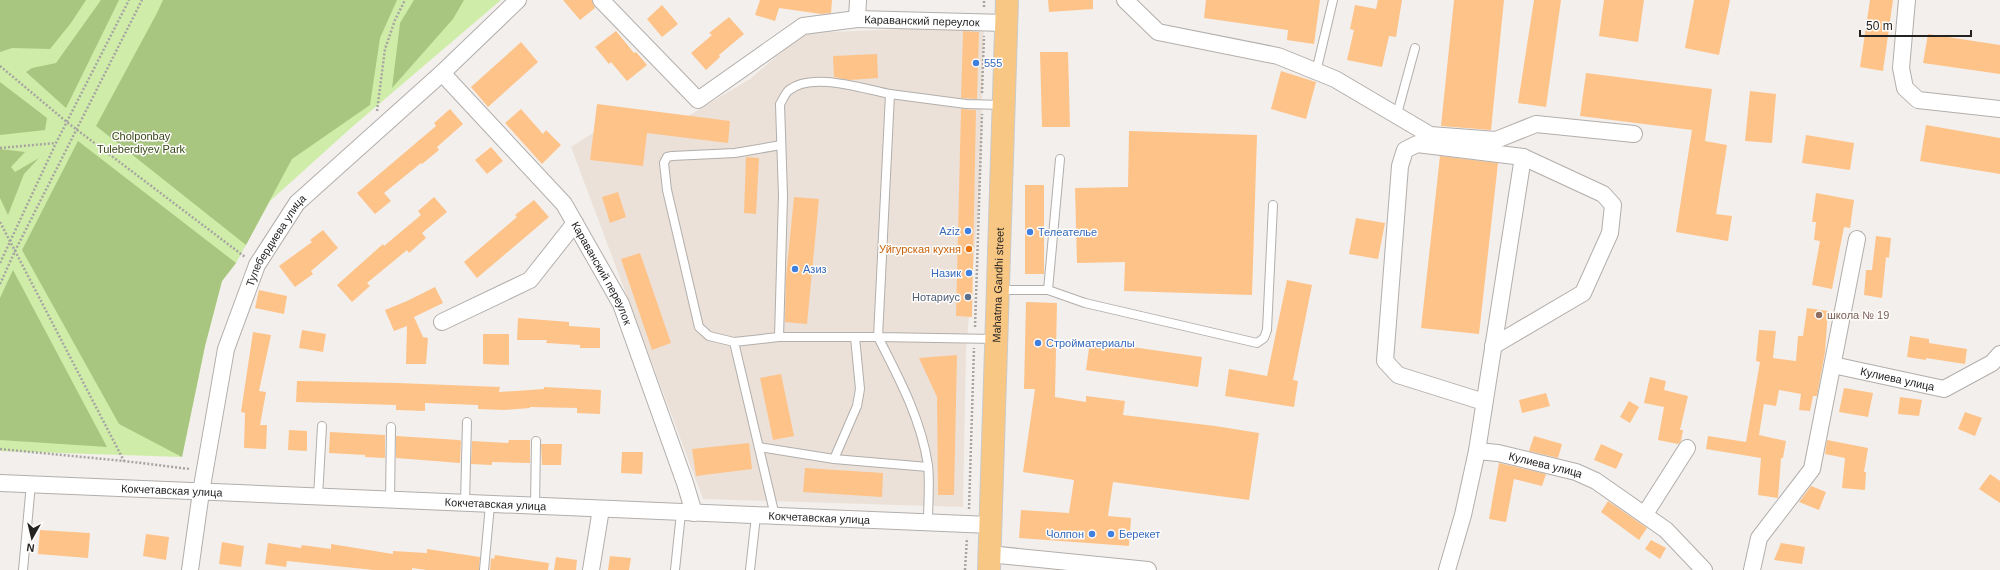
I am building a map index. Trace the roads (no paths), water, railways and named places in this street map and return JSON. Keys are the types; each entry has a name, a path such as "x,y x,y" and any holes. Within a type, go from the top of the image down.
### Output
{"main road":[{"name":"Mahatma Gandhi street","path":"989,562 1006,0"}],"street":[{"name":"Тулебердиева улица","path":"190,570 201,492 226,349 257,265 297,203 442,73 518,0"},
{"path":"601,0 698,100 803,26 856,19"},
{"name":"Караванский переулок","path":"858,0 856,19 1006,23"},
{"path":"1126,0 1158,32 1278,56 1335,79 1430,134 1496,140 1536,124 1634,134"},
{"path":"1907,0 1901,68 1904,88 1918,100 2000,109"},
{"name":"Караванский переулок","path":"442,73 564,204 575,223 620,304 682,476 688,513"},
{"path":"1484,402 1398,375 1385,361 1400,166 1405,150 1417,144 1523,157 1603,194 1612,205 1610,233 1583,293 1493,346"},
{"path":"1447,570 1463,515 1477,451 1523,157"},
{"path":"442,322 530,280 575,223"},
{"path":"1752,570 1759,538 1812,469 1857,239"},
{"name":"Кулиева улица","path":"1833,365 1944,389 1992,363 2000,354"},
{"path":"1645,514 1687,448"},
{"name":"Кулиева улица","path":"1477,451 1498,453 1576,472 1596,481 1666,530 1704,570"},
{"name":"Кокчетавская улица","path":"0,483 490,505 990,525"},
{"path":"591,570 600,509"},
{"path":"989,562 1148,570"}],"lane":[{"path":"1316,72 1332,0"},
{"path":"1396,114 1416,48"},
{"path":"779,337 783,196 780,104 788,91 804,83 826,81 890,94 966,104 1003,104"},
{"path":"890,94 878,337 905,388 923,441 928,467 928,523"},
{"path":"781,145 735,153 672,156 665,158 664,163 667,190 699,327 709,336 734,342 779,337 996,339"},
{"path":"1048,290 1060,159"},
{"path":"998,290 1048,290 1086,303 1257,343 1264,338 1267,330 1273,205"},
{"path":"834,459 857,406 860,389 855,337"},
{"path":"734,342 775,516"},
{"path":"465,503 467,422"},
{"path":"318,497 322,426"},
{"path":"390,500 392,427"},
{"path":"534,506 536,441"},
{"path":"759,446 834,459 928,467"},
{"path":"23,570 31,484"},
{"path":"484,570 490,505"},
{"path":"675,570 688,513"},
{"path":"750,570 756,516"}],"place":[{"name":"555","path":"976,63"},
{"name":"Aziz","path":"968,231"},
{"name":"Телеателье","path":"1030,232"},
{"name":"Уйгурская кухня","path":"969,249"},
{"name":"Азиз","path":"795,269"},
{"name":"Назик","path":"969,273"},
{"name":"Нотариус","path":"968,297"},
{"name":"школа № 19","path":"1819,315"},
{"name":"Стройматериалы","path":"1038,343"},
{"name":"Чолпон","path":"1092,534"},
{"name":"Берекет","path":"1111,534"}],"park label":[{"name":"Cholponbay Tuleberdiyev Park","path":"141,142"}]}
